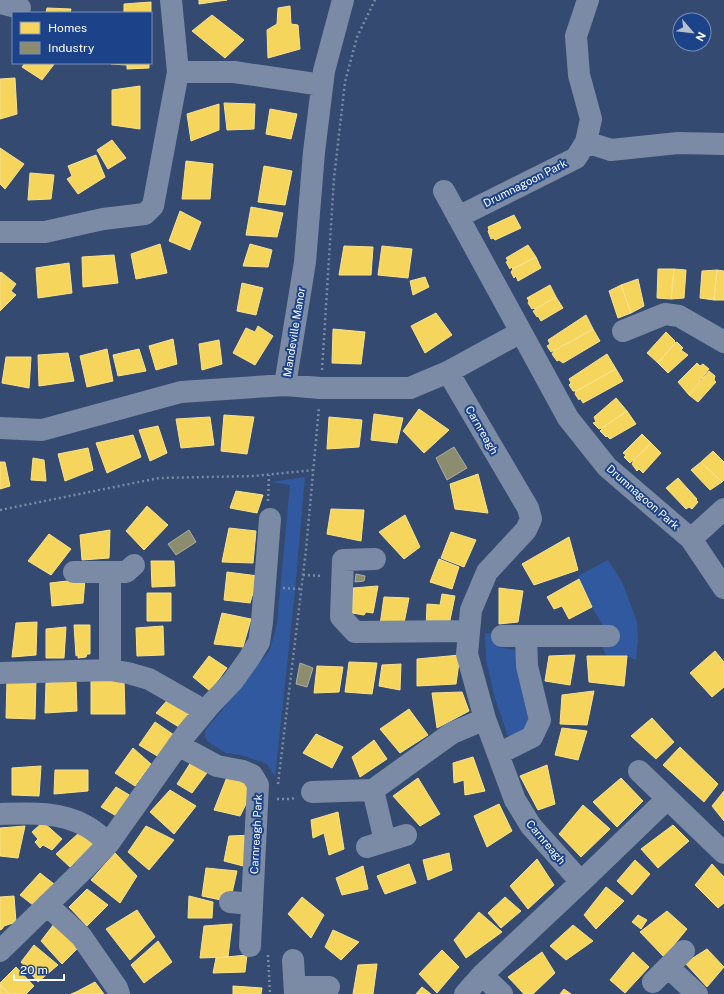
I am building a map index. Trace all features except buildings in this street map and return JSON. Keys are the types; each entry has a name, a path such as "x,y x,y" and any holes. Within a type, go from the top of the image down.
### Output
{"street":[{"path":"0,232 45,232 103,219 144,214 153,206 178,72 171,0"},
{"name":"Mandeville Manor","path":"0,425 42,430 181,392 286,385 305,262 314,152 324,71 343,0"},
{"name":"Drumnagoon Park","path":"458,217 576,158 586,142 591,119 579,75 576,36 588,0"},
{"path":"178,72 234,72 322,85"},
{"path":"586,142 611,150 678,143 724,144"},
{"name":"Drumnagoon Park","path":"444,191 568,418 608,467 691,539 724,588"},
{"path":"623,331 665,314 679,316 724,342"},
{"path":"286,385 320,388 410,388 448,372 521,332"},
{"name":"Carnreagh","path":"448,372 528,508 531,519 526,530 487,572 471,610 467,654 485,719 515,800 531,826 581,882"},
{"path":"691,539 724,509"},
{"path":"0,951 109,843 178,745 205,711 233,681 250,657 259,642 262,622 270,519"},
{"path":"375,559 342,560 341,617 355,632 469,631"},
{"path":"74,572 126,572 134,565"},
{"path":"110,572 110,670"},
{"path":"502,636 609,636"},
{"path":"498,754 532,737 540,720 527,666 526,636"},
{"path":"0,673 110,670 128,672 148,679 205,711"},
{"path":"312,792 373,790 452,733 485,719"},
{"name":"Carnreagh Park","path":"178,745 217,766 252,775 258,785 252,904 259,947"},
{"path":"639,771 724,853"},
{"path":"373,790 376,844 406,835"},
{"path":"465,994 482,975 667,799"},
{"path":"0,814 30,813 68,818 87,826 109,843"},
{"path":"230,902 252,904"},
{"path":"47,905 81,936 117,988 119,994"},
{"path":"684,951 660,974 697,994"},
{"path":"293,960 295,990 329,987"},
{"path":"482,975 502,994"}],"path":[{"path":"277,806 280,761 306,550 320,388 334,178 345,82 358,37 375,0"},
{"path":"0,510 159,478 254,476 313,470"},
{"path":"269,475 267,498 270,519"},
{"path":"259,947 268,964 270,994"}],"shaded area":[{"path":"305,477 295,591 275,777 267,764 241,755 226,753 208,742 205,737 205,731 270,650 277,624 290,485 271,482"},
{"path":"608,560 623,584 637,622 638,640 636,660 627,656 607,656 602,646 617,629 615,626 604,628 592,607 578,576"},
{"path":"485,633 498,634 497,647 516,650 532,725 511,739 507,734 495,698 486,660"}]}
